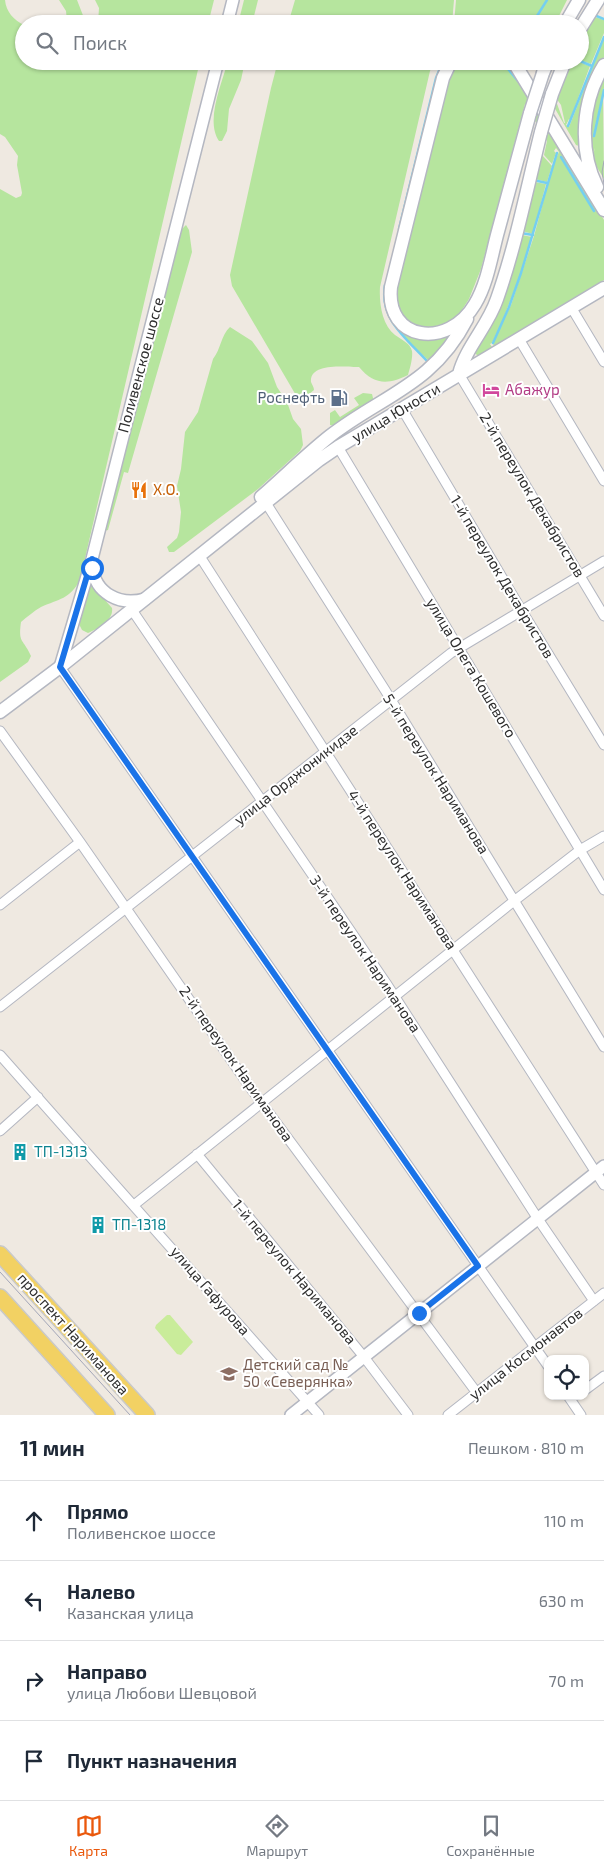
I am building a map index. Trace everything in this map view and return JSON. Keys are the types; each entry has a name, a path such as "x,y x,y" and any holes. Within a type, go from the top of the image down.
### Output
{"main road":[{"path":"570,15 579,0"},
{"path":"589,15 598,0"},
{"path":"604,65 588,104 585,142 593,178 604,200"},
{"path":"447,70 443,78 391,286 391,299 394,311 401,321 416,332 428,334 440,333 452,328 474,305"},
{"path":"518,70 604,210"},
{"name":"улица Юности","path":"199,555 330,436 406,388 426,373 444,355 459,335 474,305 487,272 530,114 545,70"},
{"path":"459,374 463,360 489,319 497,301 506,274 541,132 561,70"},
{"name":"улица Юности","path":"0,712 60,667 199,555 338,447 604,288"},
{"name":"проспект Нариманова","path":"0,1254 146,1415"},
{"name":"проспект Нариманова","path":"0,1297 107,1415"}],"street":[{"path":"229,15 233,0"},
{"name":"Поливенское шоссе","path":"60,667 92,559 216,70"},
{"path":"571,307 604,362"},
{"path":"519,339 604,481"},
{"name":"2-й переулок Декабристов","path":"459,374 604,616"},
{"name":"1-й переулок Декабристов","path":"402,409 604,745"},
{"name":"улица Олега Кошевого","path":"338,447 604,890"},
{"name":"5-й переулок Нариманова","path":"266,503 391,700 604,1047"},
{"name":"4-й переулок Нариманова","path":"199,555 453,950 600,1169 604,1185"},
{"path":"92,559 92,568 98,584 111,597 128,602 145,599"},
{"name":"улица Орджоникидзе","path":"0,1007 325,751 459,649 604,561"},
{"name":"3-й переулок Нариманова","path":"132,610 394,996 594,1301"},
{"path":"60,667 544,1360"},
{"name":"2-й переулок Нариманова","path":"0,731 80,842 261,1103 477,1393"},
{"path":"134,1205 514,900 580,850 604,836"},
{"path":"0,905 80,842"},
{"name":"улица Гафурова","path":"0,1055 319,1415"},
{"path":"0,1131 38,1097"},
{"name":"1-й переулок Нариманова","path":"197,1154 364,1357 408,1415"},
{"path":"291,1415 600,1169"},
{"name":"улица Космонавтов","path":"448,1415 604,1293"},
{"path":"589,1387 604,1376"},
{"path":"573,1400 581,1415"}],"green space":[{"path":"0,0 5,0 7,8 15,19 15,70 198,70 80,580 68,595 41,607 21,622 21,638 31,656 28,662 0,682 0,189 16,198 21,196 22,193 17,165 18,156 5,137 0,134"},
{"path":"59,0 77,0 83,15 66,15"},
{"path":"95,0 214,0 210,15 99,15 99,8"},
{"path":"244,0 258,0 254,15 240,15"},
{"path":"295,0 454,0 453,15 291,15"},
{"path":"456,0 567,0 560,15 455,15"},
{"path":"592,16 604,20 604,33 591,64 589,63 589,22"},
{"path":"604,38 604,57 598,68 579,146 576,145 554,107 556,101 565,123 561,105 556,98 567,70 589,70 570,120 566,125 569,127"},
{"path":"225,70 243,70 229,109 227,131 222,141 219,141 215,133 214,123 214,113"},
{"path":"276,70 430,70 380,287 381,307 387,326 395,335 408,344 412,351 408,375 388,382 382,382 370,377 359,367 338,366 322,368 312,376 311,382 314,390 308,395 307,401 297,397 232,286 230,275"},
{"path":"442,70 391,311 435,339 451,335 431,361 402,335 392,321 386,305 437,79"},
{"path":"452,70 514,70 604,220 604,280 494,346 497,332 490,344 492,347 478,356 475,353 492,325 504,296 522,235 532,237 521,273 500,327 511,305 534,236 553,165 559,152 556,148 552,164 544,155 547,141 525,104 481,269 469,299 458,316 435,330 418,326 407,320 400,310 395,292 447,80"},
{"path":"604,74 604,88 593,136 603,95 604,179 594,161 595,148 592,154 589,120 595,96"},
{"path":"542,150 542,155 552,166 547,182 535,179"},
{"path":"534,182 546,184 533,234 522,231"},
{"path":"186,225 189,230 192,252 128,473 124,472 108,530 104,531 130,420 182,229"},
{"path":"230,327 252,341 268,363 277,387 287,402 293,419 301,429 303,445 300,451 258,489 174,552 169,552 167,547 177,538 179,532 181,512 177,486 185,432 198,412 213,359"},
{"path":"363,393 372,394 374,402 336,426 330,425 330,413 335,410 340,417 359,405 354,398"},
{"path":"89,582 112,608 112,612 105,624 88,633 82,630 79,624"},
{"path":"167,1315 170,1315 193,1342 181,1355 177,1354 155,1328"}],"waterway":[{"path":"538,15 547,0"},
{"path":"594,15 604,19"},
{"path":"568,126 604,37"},
{"path":"399,229 439,70"},
{"path":"509,70 518,81"},
{"path":"594,136 604,90"},
{"path":"493,343 521,273 557,153"},
{"path":"561,157 594,211"},
{"path":"533,180 547,183"},
{"path":"521,233 533,235"},
{"path":"385,285 384,297 390,318 403,336 427,361"}],"tram line":[{"path":"604,161 602,172 604,184"},
{"path":"0,1272 130,1415"}],"place":[{"name":"Абажур","path":"491,390"},
{"name":"Роснефть","path":"339,398"},
{"name":"Х.О.","path":"139,490"},
{"name":"ТП-1313","path":"20,1152"},
{"name":"ТП-1318","path":"98,1225"},
{"name":"Детский сад № 50 «Северянка»","path":"229,1374"}],"route":[{"path":"92,568 92,559 60,667 478,1266 419,1313"}]}
